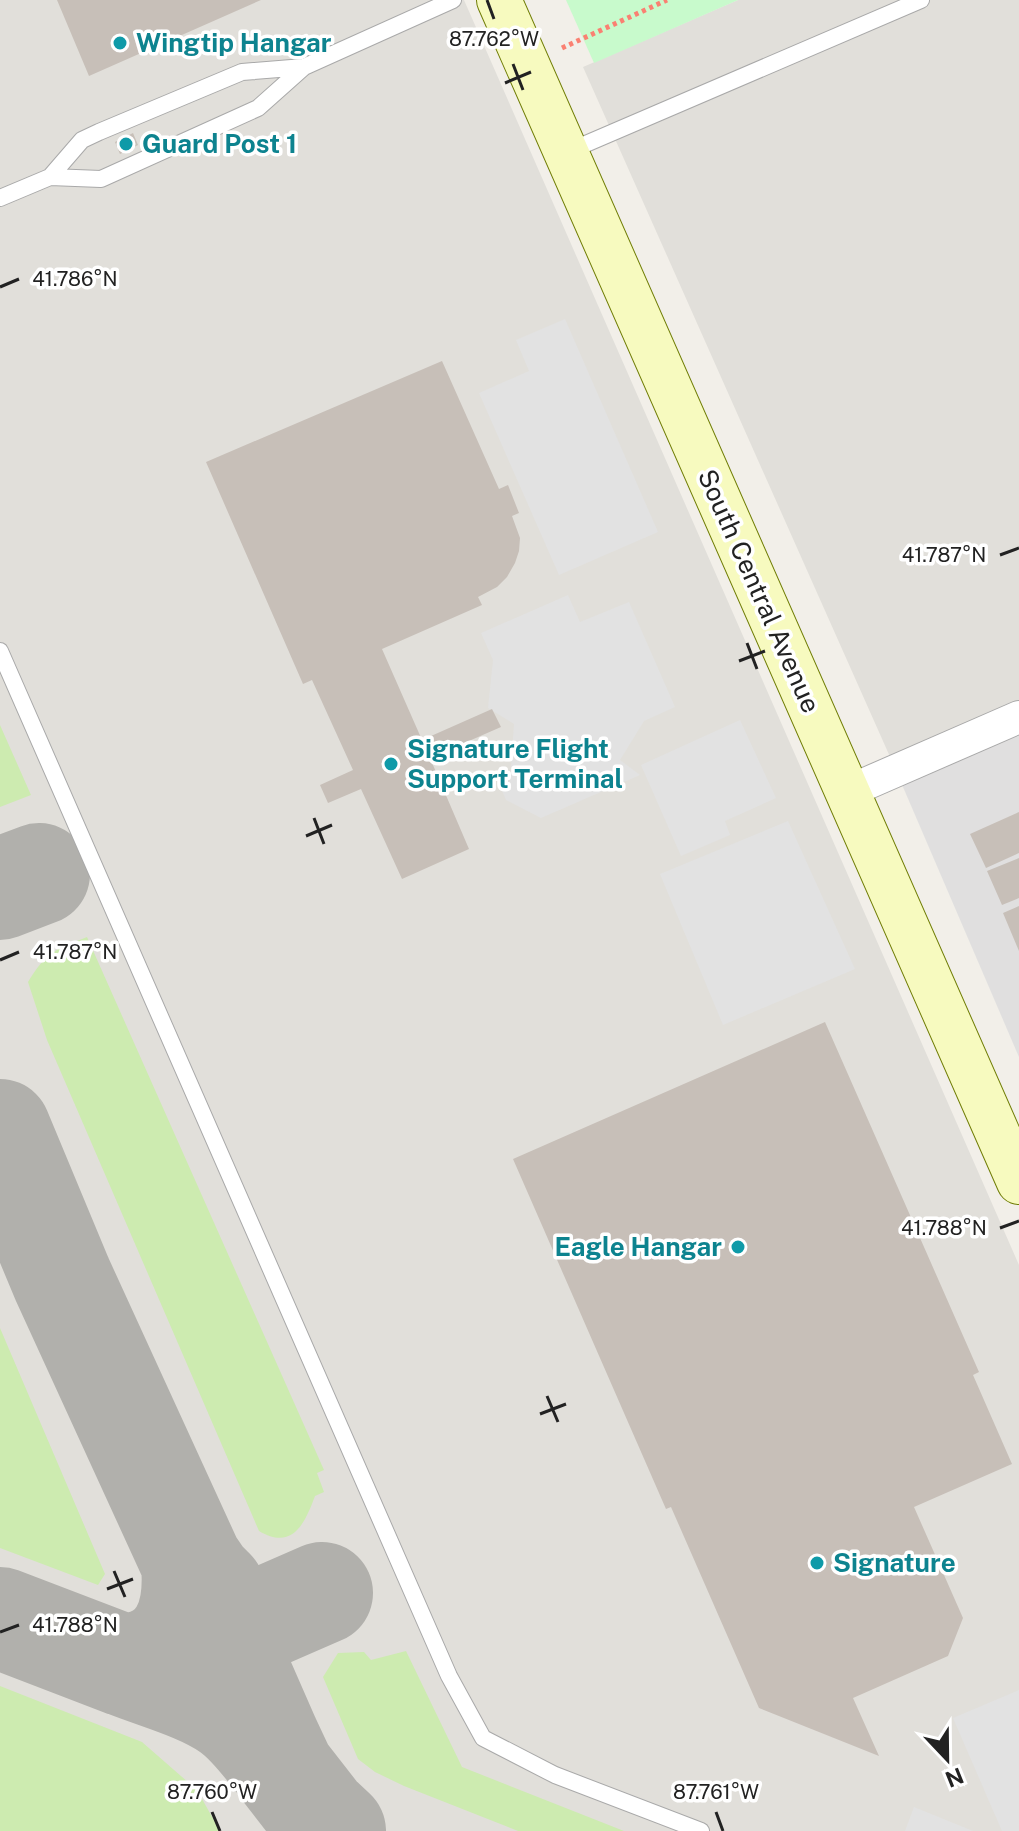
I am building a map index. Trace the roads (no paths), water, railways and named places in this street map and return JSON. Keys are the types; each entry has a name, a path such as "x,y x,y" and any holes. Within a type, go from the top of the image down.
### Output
{"main road":[{"name":"South Central Avenue","path":"499,0 1019,1182"}],"street":[{"path":"847,792 1019,717"}],"lane":[{"path":"0,198 50,177 101,179 258,108 304,67 453,0"},
{"path":"566,152 921,0"},
{"path":"50,177 82,140 99,132 242,72 304,67"},
{"path":"0,651 449,1676 483,1738 555,1775 701,1831"}],"place":[{"name":"Wingtip Hangar","path":"120,43"},
{"name":"Guard Post 1","path":"126,144"},
{"name":"Signature Flight Support Terminal","path":"391,764"},
{"name":"Eagle Hangar","path":"738,1247"},
{"name":"Signature","path":"817,1563"}]}
